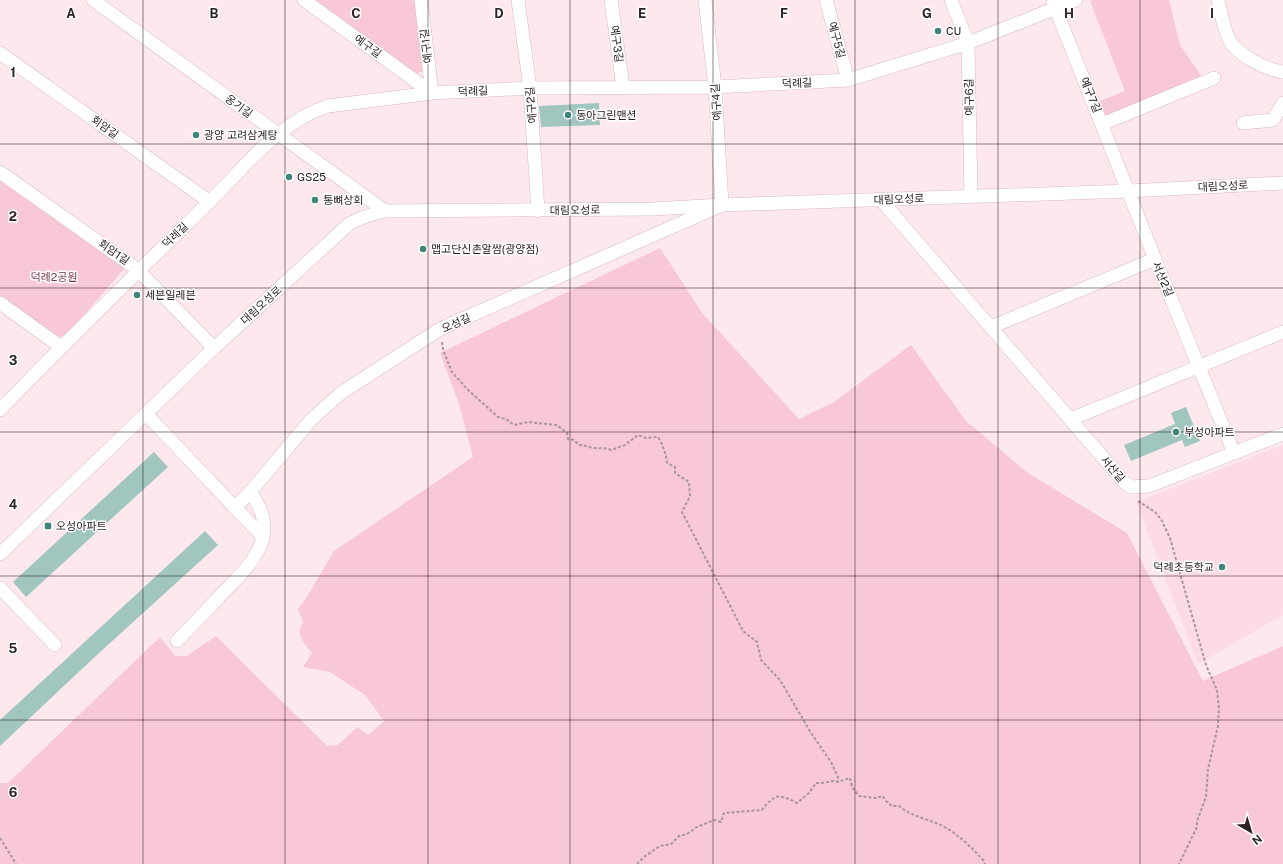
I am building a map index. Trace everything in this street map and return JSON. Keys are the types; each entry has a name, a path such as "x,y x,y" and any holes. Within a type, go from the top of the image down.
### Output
{"street":[{"name":"옹기길","path":"93,0 385,211"},
{"name":"예구길","path":"304,0 432,93"},
{"name":"예구1길","path":"421,0 432,93"},
{"name":"예구2길","path":"518,0 530,88 538,211"},
{"name":"예구3길","path":"611,0 623,87"},
{"name":"예구4길","path":"705,0 716,87 722,205"},
{"name":"예구5길","path":"826,0 848,80"},
{"name":"예구6길","path":"951,0 968,43 971,197"},
{"name":"덕례길","path":"0,410 138,270 210,202 278,134 311,113 328,106 432,93 530,88 716,87 848,80 968,43 1054,4 1076,0"},
{"path":"1218,0 1228,38 1232,46 1256,63 1283,72"},
{"name":"예구7길","path":"1054,4 1129,191"},
{"name":"회암길","path":"0,53 210,202"},
{"path":"1102,124 1214,78"},
{"path":"1243,123 1273,120 1283,103"},
{"name":"회암1길","path":"0,172 138,270 214,348"},
{"name":"대림오성로","path":"0,554 214,348 349,224 385,211 653,209 722,205 1129,191 1283,183"},
{"name":"서산2길","path":"1129,191 1234,453"},
{"name":"서산길","path":"881,200 1125,483 1132,487 1149,486 1283,434"},
{"name":"오성길","path":"235,508 311,420 340,393 440,329 722,205"},
{"path":"991,327 1155,259"},
{"path":"0,303 61,347"},
{"path":"1071,419 1283,332"},
{"path":"146,414 263,538"},
{"path":"177,642 254,557 263,538 264,527 263,514 250,492"},
{"path":"0,588 55,645"}],"path":[{"path":"444,340 442,343 443,350 452,372 467,389 498,417 506,419 514,425 528,422 557,425 567,433 568,439 574,440 579,445 587,445 594,449 607,447 612,450 625,445 638,435 646,438 658,437 662,448 666,453 667,463 675,467 675,473 689,482 690,496 682,512 742,632 757,642 761,660 780,680 811,733 831,762 838,777 838,782"},
{"path":"1138,501 1155,512 1161,519 1170,538 1206,665 1217,690 1219,710 1218,726 1208,769 1206,797 1202,803 1196,821 1197,827 1178,864"},
{"path":"637,864 660,846 671,844 679,836 687,834 697,827 714,820 722,822 724,813 762,810 768,802 776,796 781,796 797,803 809,793 816,783 838,782 850,778 852,787 859,796 875,798 883,796 892,806 899,806 905,811 947,829 962,838 985,864"},
{"path":"0,838 16,864"}],"shaded area":[{"name":"덕례초등학교","path":"1283,445 1283,615 1198,664 1136,502"}],"green space":[{"path":"310,0 416,0 425,70 416,74"},
{"path":"1169,0 1180,45 1202,77 1106,119 1100,101 1125,91 1090,1"},
{"name":"덕례2공원","path":"0,181 125,268 64,336 55,337 0,297"},
{"path":"660,248 703,314 799,419 834,402 911,345 966,421 1028,473 1127,533 1203,681 1283,646 1283,864 0,864 0,783 8,783 160,637 175,656 187,656 216,636 327,746 338,745 357,727 368,735 384,721 365,695 330,672 303,667 312,653 303,642 299,632 303,621 298,609 305,600 334,551 473,457 459,404 440,353"}],"building":[{"name":"동아그린맨션","path":"599,103 600,125 541,127 539,106"},
{"name":"부성아파트","path":"1186,407 1200,441 1185,447 1182,440 1131,461 1124,445 1175,424 1171,413"},
{"path":"154,452 168,467 26,597 13,582"},
{"path":"205,531 218,545 99,653 0,746 0,720"}],"place":[{"name":"CU","path":"938,31"},
{"name":"동아그린맨션","path":"568,115"},
{"name":"광양 고려삼계탕","path":"196,135"},
{"name":"GS25","path":"289,177"},
{"name":"통뼈상회","path":"315,200"},
{"name":"맵고단신촌알쌈(광양점)","path":"423,249"},
{"name":"세븐일레븐","path":"137,295"},
{"name":"부성아파트","path":"1176,432"},
{"name":"오성아파트","path":"48,526"},
{"name":"덕례초등학교","path":"1222,567"}]}
